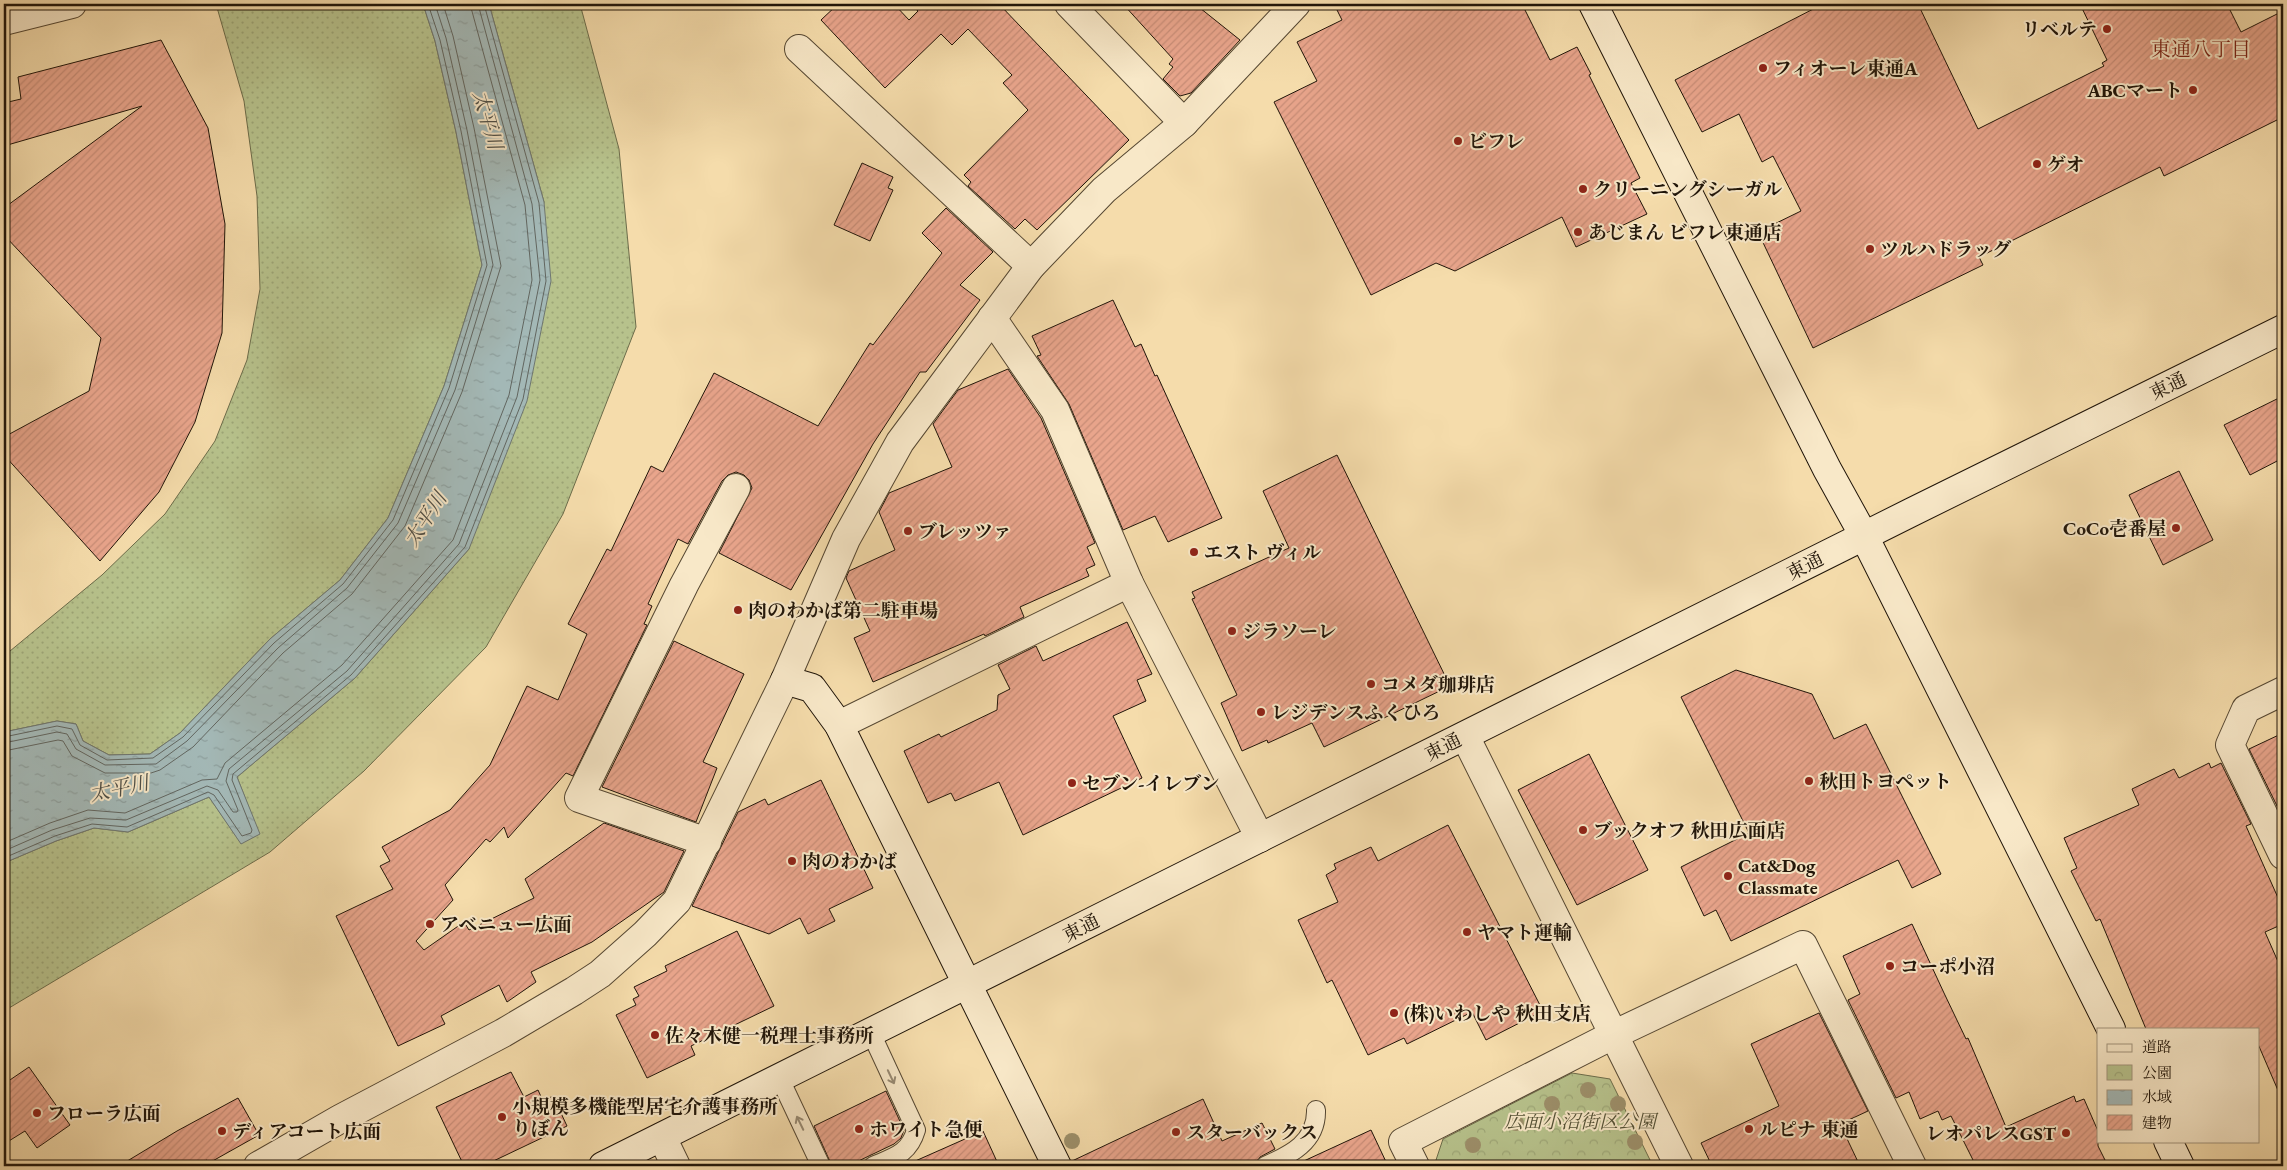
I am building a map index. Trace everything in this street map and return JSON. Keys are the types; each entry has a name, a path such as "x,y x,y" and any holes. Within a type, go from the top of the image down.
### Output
{"street":[{"path":"4,21 72,4"},
{"path":"1069,4 1184,123"},
{"path":"258,1166 340,1119 502,1033 600,974 645,934 677,901 785,680 846,539 900,442 1031,266 1104,190 1184,123 1296,4"},
{"path":"1593,4 1827,469 1864,536 2110,1028"},
{"path":"799,49 1031,266"},
{"path":"992,318 1055,410 1129,583 1260,838"},
{"name":"東通","path":"604,1166 1864,536 2283,329"},
{"path":"707,842 579,798 684,585 736,488"},
{"path":"839,725 1129,583"},
{"path":"785,680 812,688 839,725 1057,1166"},
{"path":"2283,691 2246,709 2230,745 2283,855"},
{"path":"1465,736 1679,1166"},
{"path":"1415,1166 1403,1142 1613,1035 1803,945 1912,1166"},
{"path":"662,1137 676,1166"},
{"path":"2168,1142 2180,1166"}],"lane":[{"path":"871,1033 916,1130 911,1144 898,1155 873,1166"},
{"path":"780,1079 821,1166"},
{"path":"1265,1166 1295,1152 1310,1136 1317,1121 1316,1110"}],"green space":[{"path":"216,4 423,4 435,41 456,132 482,265 444,386 388,518 340,580 270,639 180,733 150,754 109,755 83,741 76,724 57,721 4,732 4,656 102,575 165,514 215,441 247,360 260,289 257,196 244,101"},
{"path":"489,4 580,4 619,149 636,327 563,514 486,647 364,771 270,852 4,1011 4,863 56,841 94,828 128,832 209,797 241,843 259,834 237,777 355,678 469,549 544,202"},
{"name":"広面小沼街区公園","path":"1572,1073 1610,1079 1653,1166 1434,1166 1443,1139"}],"water":[{"name":"太平川","path":"423,4 489,4 544,202 551,281 527,401 469,549 355,678 237,777 260,834 241,844 209,797 128,832 94,828 56,841 4,863 4,732 57,721 76,724 83,741 109,755 150,754 180,733 270,639 340,580 388,518 444,386 482,265 456,132 435,41"}],"building":[{"path":"838,4 894,4 909,20 918,11 910,4 999,4 1129,140 1037,230 1025,219 1015,229 968,186 971,182 964,175 1028,110 1003,83 1012,75 968,29 952,45 941,34 885,88 821,20"},
{"path":"1123,4 1195,4 1240,40 1191,93 1180,96 1163,79 1173,67 1169,64 1173,59"},
{"name":"ビフレ","path":"1334,4 1522,4 1550,60 1577,47 1640,178 1631,183 1647,214 1576,247 1562,217 1455,271 1436,263 1371,295 1274,102 1317,81 1297,42 1342,20"},
{"path":"1823,4 1918,4 1978,129 2104,66 2102,63 2107,60 2080,4 2227,4 2241,32 2283,11 2283,117 2164,176 2160,167 1979,257 1983,265 1813,348 1758,232 1801,211 1773,156 1762,162 1739,114 1702,132 1675,80"},
{"path":"161,40 208,128 225,224 222,333 195,422 159,492 100,561 4,455 4,437 89,391 101,338 4,235 4,208 142,106 4,146 4,103 21,99 18,77"},
{"path":"862,163 893,177 888,188 893,190 870,241 834,225"},
{"path":"946,208 993,252 960,285 980,300 926,372 920,372 873,444 791,590 719,553 752,488 749,480 744,475 736,472 728,475 722,481 688,544 678,539 648,604 652,606 644,624 647,625 573,776 566,773 508,838 504,827 490,842 486,839 445,885 453,900 416,941 424,950 464,922 469,930 534,898 525,879 604,823 684,851 664,892 592,942 531,972 536,982 507,1002 499,985 441,1016 445,1024 398,1046 336,916 393,889 380,866 390,861 382,847 450,810 490,765 527,686 558,700 587,634 568,624 607,549 611,551 651,466 663,472 714,373 818,426 870,343 873,345 942,253 922,233"},
{"path":"1113,300 1135,347 1141,344 1155,376 1157,375 1222,518 1168,542 1155,516 1123,530 1069,404 1037,356 1041,355 1032,336"},
{"path":"1008,369 1041,418 1095,543 1087,547 1095,565 1086,569 1089,576 1020,607 1024,617 985,636 984,634 873,682 854,638 870,631 846,578 849,571 895,550 879,512 889,493 952,467 933,424 958,390"},
{"path":"2283,396 2283,458 2250,475 2224,425"},
{"path":"1337,455 1450,686 1324,747 1312,723 1268,743 1267,740 1242,751 1221,703 1237,695 1192,599 1195,598 1192,592 1289,548 1263,491"},
{"name":"CoCo壱番屋","path":"2179,471 2213,540 2163,565 2129,495"},
{"path":"1127,622 1152,674 1137,680 1146,701 1113,716 1142,778 1023,835 999,782 955,801 951,793 928,803 904,751 939,734 941,737 997,710 998,695 1010,689 998,665 1036,646 1043,661"},
{"path":"674,641 744,674 703,762 717,768 696,822 602,787"},
{"name":"秋田トヨペット","path":"1736,670 1812,694 1834,739 1866,724 1941,874 1912,888 1898,860 1731,941 1716,910 1704,916 1681,867 1749,833 1681,697"},
{"path":"2283,733 2283,808 2279,810 2249,749"},
{"name":"ブックオフ 秋田広面店","path":"1589,754 1648,870 1577,905 1518,790"},
{"path":"2209,763 2211,768 2221,763 2251,824 2246,826 2283,909 2283,924 2265,932 2283,973 2283,1102 2260,1049 2260,1028 2146,1028 2100,919 2096,921 2071,871 2077,868 2064,838 2139,805 2132,789 2174,769 2179,778"},
{"name":"肉のわかば","path":"821,780 873,888 829,909 835,921 808,934 800,918 769,934 692,906 738,812 765,799 768,805"},
{"path":"1448,825 1543,1011 1486,1040 1472,1012 1407,1044 1404,1038 1368,1055 1332,980 1327,983 1298,920 1338,902 1326,875 1336,869 1334,864 1371,847 1378,861"},
{"path":"1912,924 1966,1039 1968,1038 2006,1127 2074,1096 2076,1102 2084,1099 2097,1129 2098,1146 2108,1166 1976,1166 1951,1116 1942,1120 1938,1111 1920,1119 1909,1092 1896,1098 1848,1000 1860,994 1843,956"},
{"path":"737,931 774,1006 691,1046 695,1055 647,1078 616,1015 636,1005 633,999 639,996 634,987 667,971 665,966"},
{"path":"1819,1013 1868,1111 1840,1124 1860,1166 1712,1166 1701,1143 1779,1106 1751,1044"},
{"name":"フローラ広面","path":"29,1067 70,1125 37,1148 25,1131 4,1144 4,1084"},
{"name":"小規模多機能型居宅介護事務所 りぼん","path":"511,1072 524,1097 538,1090 543,1101 553,1096 567,1126 483,1166 464,1166 436,1107"},
{"name":"ホワイト急便","path":"886,1091 904,1130 901,1138 894,1144 848,1166 832,1166 814,1126"},
{"name":"ディアコート広面","path":"238,1098 259,1135 209,1163 207,1160 196,1166 119,1166 177,1131"},
{"name":"スターバックス","path":"1203,1099 1222,1141 1262,1123 1275,1149 1260,1157 1255,1166 1073,1166 1072,1161"},
{"path":"1371,1130 1388,1166 1293,1166"},
{"path":"983,1131 999,1166 904,1166"}],"place":[{"name":"リベルテ","path":"2107,29"},
{"name":"フィオーレ東通A","path":"1763,68"},
{"name":"ABCマート","path":"2193,90"},
{"name":"ビフレ","path":"1458,141"},
{"name":"ゲオ","path":"2037,164"},
{"name":"クリーニングシーガル","path":"1583,189"},
{"name":"あじまん ビフレ東通店","path":"1578,232"},
{"name":"ツルハドラッグ","path":"1870,249"},
{"name":"CoCo壱番屋","path":"2176,528"},
{"name":"ブレッツァ","path":"908,531"},
{"name":"エスト ヴィル","path":"1194,552"},
{"name":"肉のわかば第二駐車場","path":"738,610"},
{"name":"ジラソーレ","path":"1232,631"},
{"name":"コメダ珈琲店","path":"1371,684"},
{"name":"レジデンスふくひろ","path":"1261,712"},
{"name":"秋田トヨペット","path":"1809,781"},
{"name":"セブン-イレブン","path":"1072,783"},
{"name":"ブックオフ 秋田広面店","path":"1583,830"},
{"name":"肉のわかば","path":"792,861"},
{"name":"Cat&Dog Classmate","path":"1728,876"},
{"name":"アベニュー広面","path":"430,924"},
{"name":"ヤマト運輸","path":"1467,932"},
{"name":"コーポ小沼","path":"1890,966"},
{"name":"(株)いわしや 秋田支店","path":"1394,1013"},
{"name":"佐々木健一税理士事務所","path":"655,1035"},
{"name":"フローラ広面","path":"37,1113"},
{"name":"小規模多機能型居宅介護事務所 りぼん","path":"502,1117"},
{"name":"ホワイト急便","path":"859,1129"},
{"name":"ルピナ 東通","path":"1749,1129"},
{"name":"ディアコート広面","path":"222,1131"},
{"name":"スターバックス","path":"1176,1132"},
{"name":"レオパレスGST","path":"2066,1133"}],"district":[{"name":"東通八丁目","path":"2201,49"}]}
